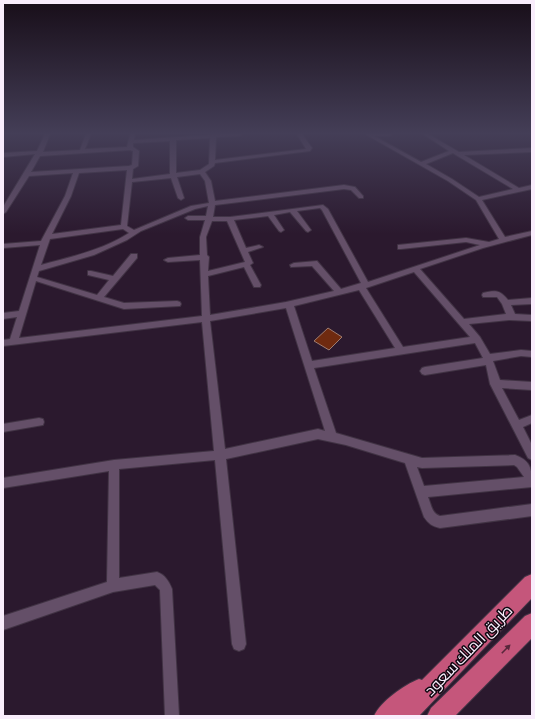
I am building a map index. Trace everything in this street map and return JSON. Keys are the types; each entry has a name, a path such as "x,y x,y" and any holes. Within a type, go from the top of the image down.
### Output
{"highway":[{"name":"طريق الملك سعود","path":"403,716 532,584"},
{"name":"طريق الملك سعود","path":"439,716 532,623"},
{"path":"386,716 467,650"},
{"path":"447,716 484,671"}],"street":[{"path":"3,212 32,168"},
{"path":"28,174 130,168 124,227"},
{"path":"173,168 173,175 181,198"},
{"path":"128,181 202,172 210,168"},
{"path":"427,168 450,180 478,199 503,240"},
{"path":"481,168 518,190"},
{"path":"13,342 46,240 68,196 77,171"},
{"path":"202,172 208,181 212,203 209,220 203,236 206,274 206,318 239,644"},
{"path":"36,268 90,253 125,239 134,232 193,207 212,203 344,187 353,188 361,196"},
{"path":"478,199 532,187"},
{"path":"188,218 209,220 230,219 317,206 325,209 363,285 400,351"},
{"path":"292,210 308,230"},
{"path":"269,213 281,230"},
{"path":"230,219 249,261 246,264"},
{"path":"3,246 124,227 134,232"},
{"path":"3,343 206,318 289,304 339,292 416,269 503,240 530,234"},
{"path":"401,247 466,240 491,244"},
{"path":"244,251 260,247"},
{"path":"98,298 134,256"},
{"path":"168,260 205,256"},
{"path":"294,265 314,263 339,292"},
{"path":"206,274 246,264"},
{"path":"246,264 258,285"},
{"path":"416,269 477,339 488,359 496,384 532,455 521,463"},
{"path":"91,272 114,279"},
{"path":"33,278 124,306 177,304"},
{"path":"486,295 499,294 506,303 512,318"},
{"path":"506,303 532,302"},
{"path":"289,304 310,365 331,436"},
{"path":"3,316 21,314"},
{"path":"462,322 532,318"},
{"path":"310,365 477,339"},
{"path":"425,371 521,353 532,354"},
{"path":"496,384 532,386"},
{"path":"516,425 532,419"},
{"path":"3,428 39,422"},
{"path":"3,483 114,465 221,455 318,434 331,436 410,461 437,464 508,460 521,463 532,482 421,492"},
{"path":"410,461 428,513 434,520 440,522 532,510"},
{"path":"112,586 114,465"},
{"path":"3,623 112,586 156,578 162,582 166,589 172,716"}],"building":[{"path":"328,328 342,337 329,350 314,341"}]}
